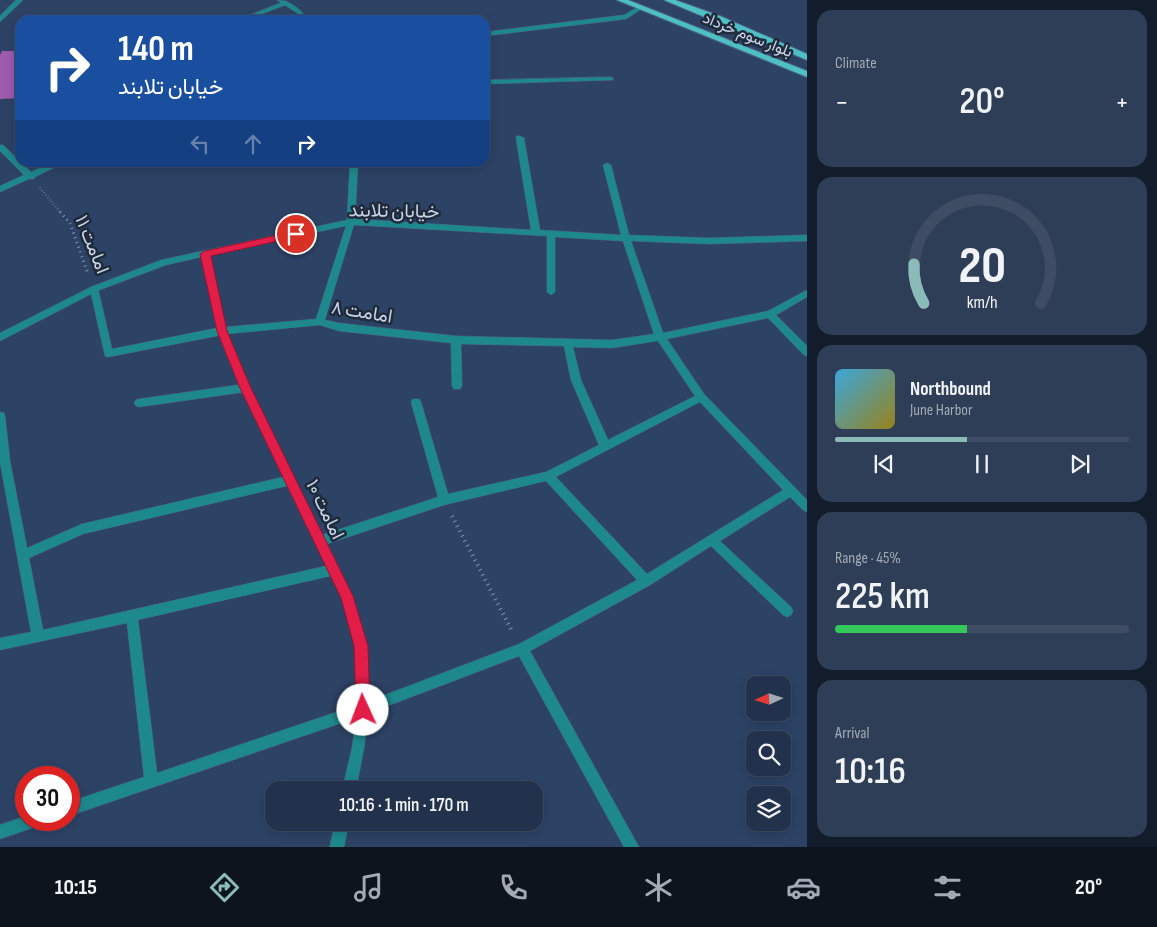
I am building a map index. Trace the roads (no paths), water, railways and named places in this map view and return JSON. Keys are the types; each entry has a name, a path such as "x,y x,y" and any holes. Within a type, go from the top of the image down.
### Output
{"main road":[{"name":"بلوار سوم خرداد","path":"621,0 807,74"},
{"name":"بلوار سوم خرداد","path":"668,0 716,18 807,58"}],"street":[{"path":"0,20 20,0"},
{"path":"252,15 283,2 300,15"},
{"path":"490,33 626,17 640,8"},
{"path":"490,82 611,79"},
{"path":"520,138 536,232"},
{"path":"0,147 15,162"},
{"path":"607,165 626,238 660,337 701,397 807,507"},
{"path":"21,167 31,177"},
{"path":"0,189 51,167"},
{"name":"امامت ۸","path":"354,167 351,222 320,322 340,327 456,340 612,344 660,337 770,314 807,293"},
{"name":"خیابان تلابند","path":"0,337 94,289 164,262 351,222 709,241 807,238"},
{"path":"551,233 551,292"},
{"name":"امامت ۱۰","path":"205,254 222,331 245,388 347,596 361,646 363,710 351,781"},
{"path":"94,289 108,352 222,331 320,322"},
{"path":"770,314 807,352"},
{"path":"456,340 457,386"},
{"path":"568,344 576,380 605,446"},
{"path":"139,402 245,388"},
{"path":"320,541 444,500 548,476 701,397"},
{"path":"416,402 444,500"},
{"path":"0,416 4,461 38,637"},
{"path":"548,476 646,581"},
{"path":"23,555 82,529 291,480"},
{"path":"80,805 363,710 522,649 646,581 790,491"},
{"path":"711,539 787,611"},
{"path":"0,644 334,570"},
{"path":"132,616 151,781"},
{"path":"522,649 632,847"},
{"path":"0,832 15,827"},
{"path":"337,847 340,831"}]}
